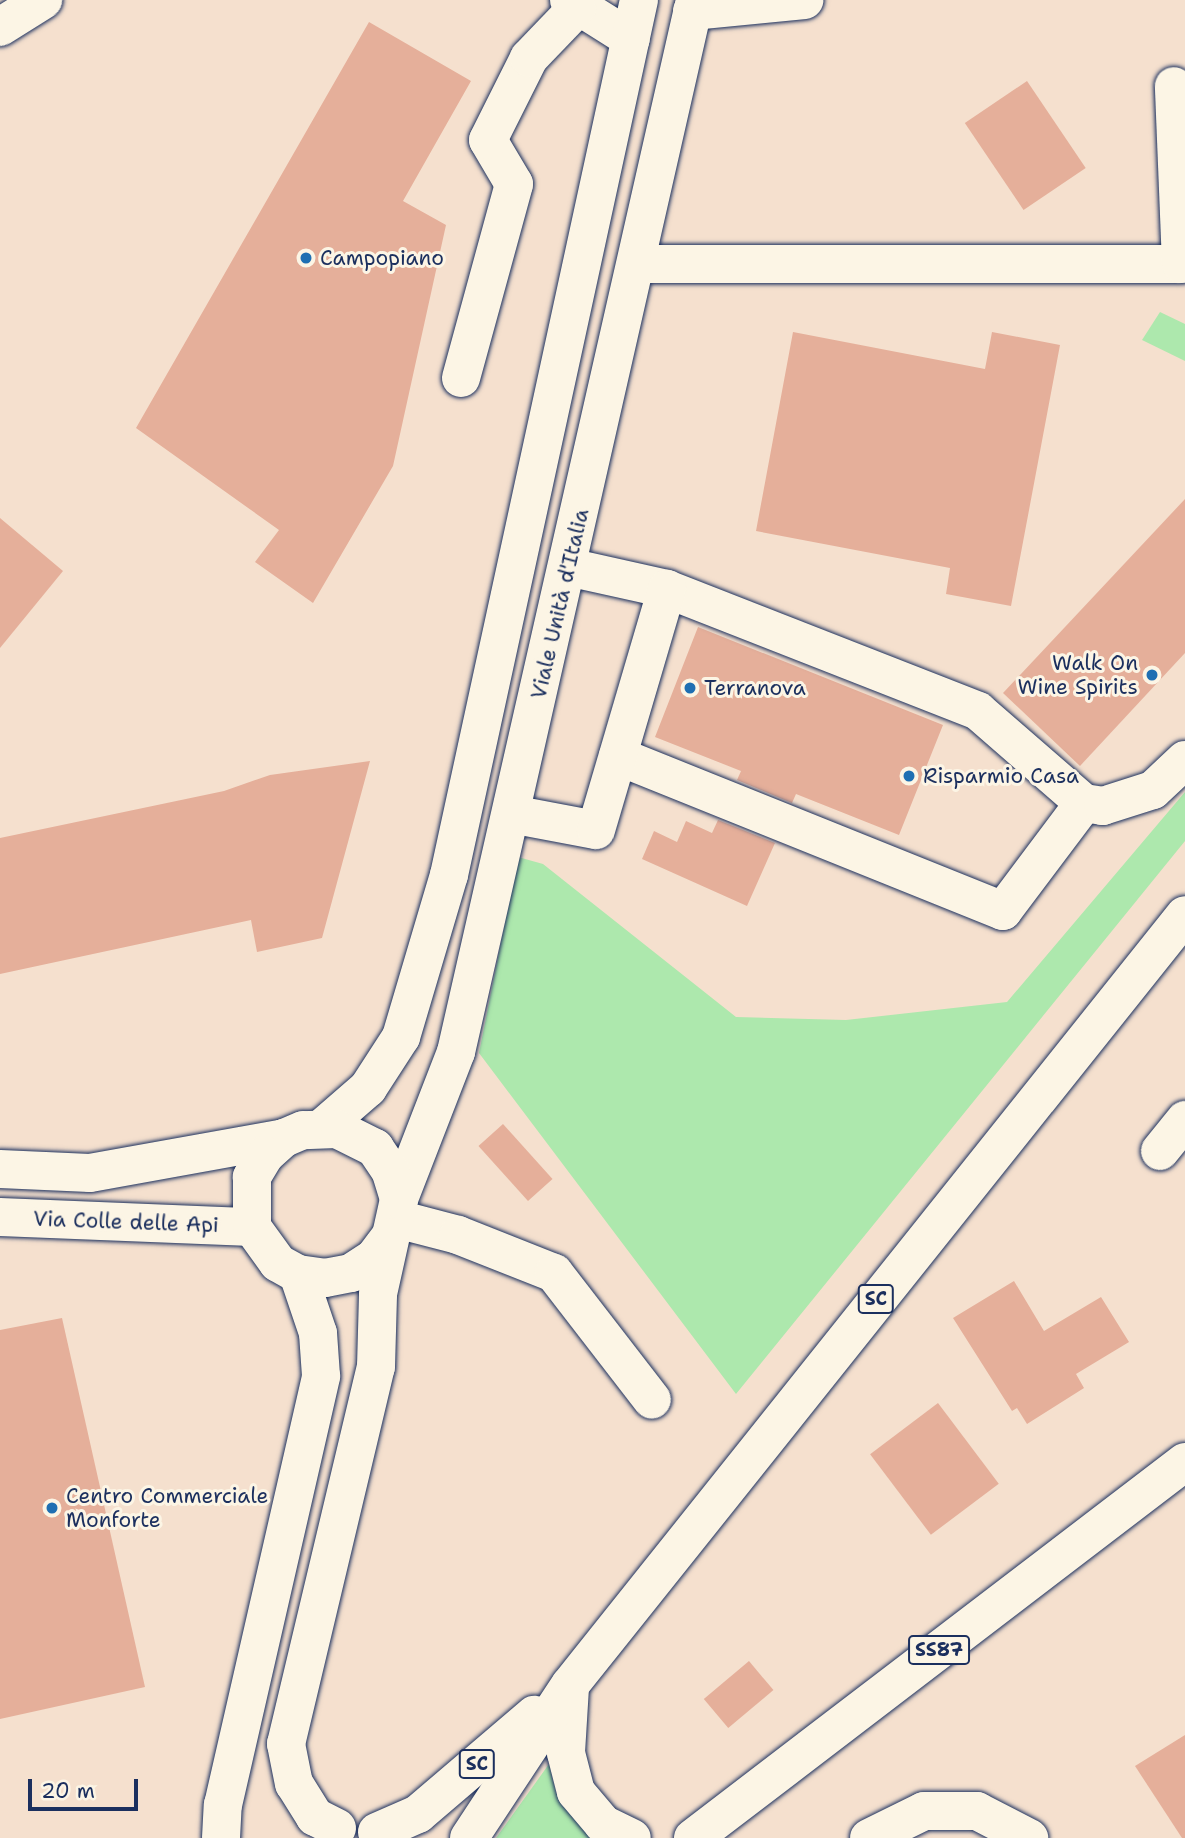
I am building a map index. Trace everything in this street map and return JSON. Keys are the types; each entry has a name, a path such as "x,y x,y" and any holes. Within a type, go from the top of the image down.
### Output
{"main road":[{"path":"0,27 43,0"},
{"path":"323,1128 368,1088 401,1037 449,875 639,0"},
{"path":"694,6 804,0"},
{"path":"461,379 514,184 488,140 529,58 573,4 631,39"},
{"name":"Viale Unità d'Italia","path":"395,1218 456,1052 694,6"},
{"path":"636,264 1181,264 1174,86"},
{"path":"568,567 667,589 978,711 1084,803 1103,806 1153,790 1185,760"},
{"path":"511,814 596,830 667,589"},
{"path":"618,756 1003,911 1084,803"},
{"name":"SC","path":"469,1838 570,1685 1185,915"},
{"path":"1160,1150 1185,1120"},
{"path":"0,1169 90,1173 284,1138 323,1128 351,1133 375,1148 391,1171 395,1218 379,1294 376,1367 286,1744 294,1784 316,1817 337,1828 384,1835"},
{"path":"284,1138 252,1177 252,1227 278,1263 299,1274 325,1278 351,1273 374,1258 395,1218"},
{"name":"Via Colle delle Api","path":"0,1217 252,1227"},
{"path":"395,1218 458,1235 554,1273 652,1400"},
{"path":"221,1838 223,1805 321,1376 318,1333 299,1274"},
{"name":"SS87","path":"693,1838 1185,1462"},
{"path":"570,1685 566,1753 576,1792 603,1824 632,1838"},
{"name":"SC","path":"384,1835 418,1814 570,1685"},
{"path":"869,1838 924,1811 977,1811 1029,1838"},
{"path":"293,1838 337,1828"}],"green space":[{"path":"1160,312 1185,324 1185,361 1142,340"},
{"path":"1185,792 1185,841 736,1394 479,1053 518,857 543,864 736,1017 846,1020 1007,1002"},
{"path":"549,1764 556,1793 590,1838 496,1838"}],"building":[{"path":"369,22 471,81 403,201 446,225 393,466 313,603 255,562 279,530 136,428"},
{"path":"1027,81 1086,168 1024,210 965,123"},
{"path":"793,332 985,369 992,332 1060,345 1011,606 946,594 950,568 756,531"},
{"path":"1185,499 1185,653 1080,766 1003,693"},
{"path":"0,518 63,571 0,648"},
{"path":"698,627 943,725 899,835 796,794 792,803 737,780 741,771 655,737"},
{"path":"370,761 322,938 257,952 251,920 0,974 0,838 224,791 270,775"},
{"path":"718,820 775,843 747,906 642,859 654,831 677,842 686,821 712,833"},
{"path":"503,1124 553,1179 528,1201 478,1146"},
{"path":"1014,1281 1044,1331 1101,1297 1129,1342 1076,1374 1084,1388 1027,1424 1017,1408 1012,1411 953,1318"},
{"name":"Centro Commerciale Monforte","path":"62,1318 145,1687 0,1719 0,1330"},
{"path":"938,1403 999,1484 931,1535 870,1454"},
{"path":"749,1661 773,1690 728,1728 704,1699"},
{"path":"1185,1735 1185,1838 1182,1838 1135,1766"}],"place":[{"name":"Campopiano","path":"306,258"},
{"name":"Walk On Wine Spirits","path":"1152,675"},
{"name":"Terranova","path":"690,688"},
{"name":"Risparmio Casa","path":"909,776"},
{"name":"Centro Commerciale Monforte","path":"52,1508"}]}
